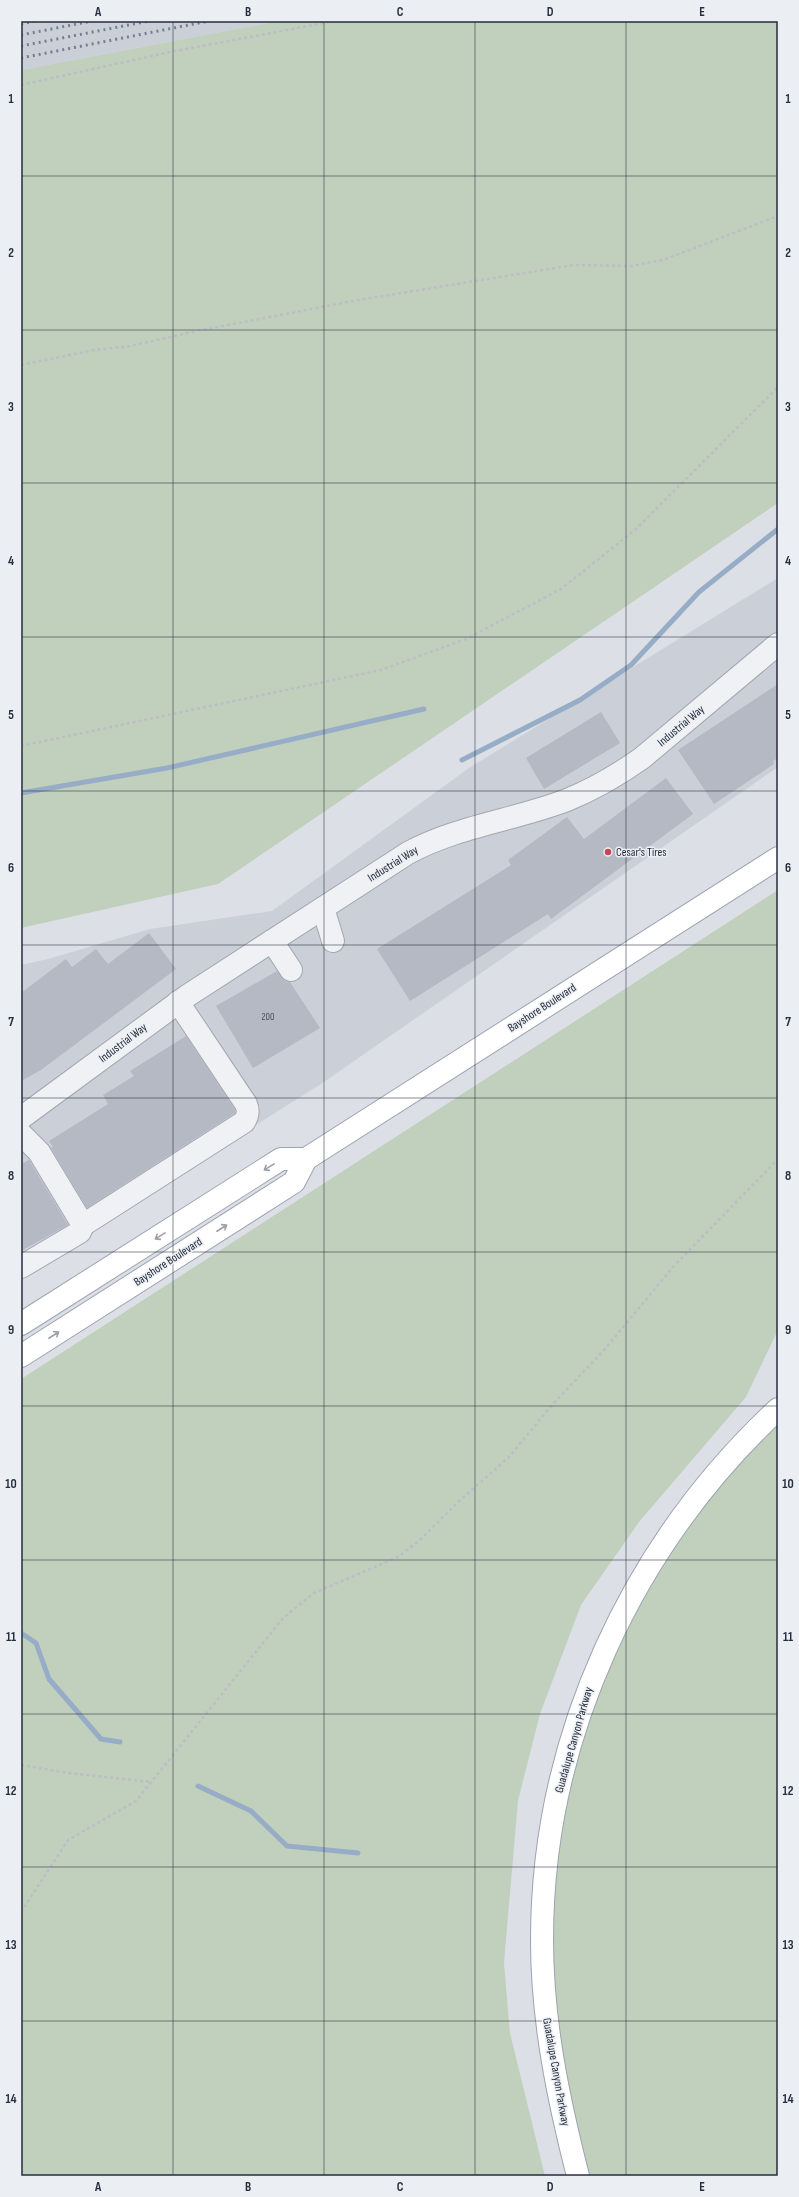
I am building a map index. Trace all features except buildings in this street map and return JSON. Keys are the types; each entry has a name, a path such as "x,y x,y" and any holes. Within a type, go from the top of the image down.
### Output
{"main road":[{"name":"Bayshore Boulevard","path":"21,1356 294,1182 306,1159 778,858"},
{"path":"21,1324 281,1159 306,1159"},
{"name":"Guadalupe Canyon Parkway","path":"578,2176 551,2052 543,1975 542,1939 546,1867 565,1762 600,1660 617,1621 648,1565 711,1478 778,1409"}],"street":[{"name":"Industrial Way","path":"21,1118 183,999 323,908 430,841 566,800 594,788 619,774 642,758 778,644"},
{"path":"323,908 333,941"},
{"path":"272,941 291,970"},
{"path":"183,999 202,1018"},
{"path":"21,1267 80,1232 83,1225 244,1122 247,1118 248,1114 246,1104 183,999"},
{"path":"21,1134 39,1152 83,1225"}],"path":[{"path":"21,85 170,52 335,21"},
{"path":"21,365 94,350 130,346 197,331 358,300 574,265 631,266 663,260 778,216"},
{"path":"21,746 381,670 466,639 561,589 635,530 778,387"},
{"path":"21,1912 68,1840 136,1801 283,1618 314,1593 398,1557 420,1540 457,1502 508,1458 552,1405 605,1349 673,1267 777,1158"},
{"path":"21,1764 68,1773 152,1782"}],"shaded area":[{"path":"21,21 279,21 21,70"},
{"path":"778,578 778,767 321,1084 21,1273 21,965 48,959 150,929 272,911 469,768"}],"green space":[{"path":"279,21 778,21 778,503 218,884 21,928 21,70"},
{"path":"778,890 778,1330 746,1397 639,1522 581,1605 540,1714 518,1801 504,1963 510,2033 545,2176 21,2176 21,1379"},
{"path":"778,1409 778,2176 578,2176 549,2045 551,1831 631,1596"}],"waterway":[{"path":"462,760 580,700 631,665 699,592 778,529"},
{"path":"21,793 167,768 424,709"},
{"path":"21,1633 36,1643 49,1679 101,1739 120,1742"},
{"path":"198,1786 251,1811 287,1846 358,1853"}],"railway":[{"path":"21,24 35,21"},
{"path":"21,35 92,21"},
{"path":"21,46 149,21"},
{"path":"21,58 209,21"}],"place":[{"name":"Cesar's Tires","path":"608,852"}]}
